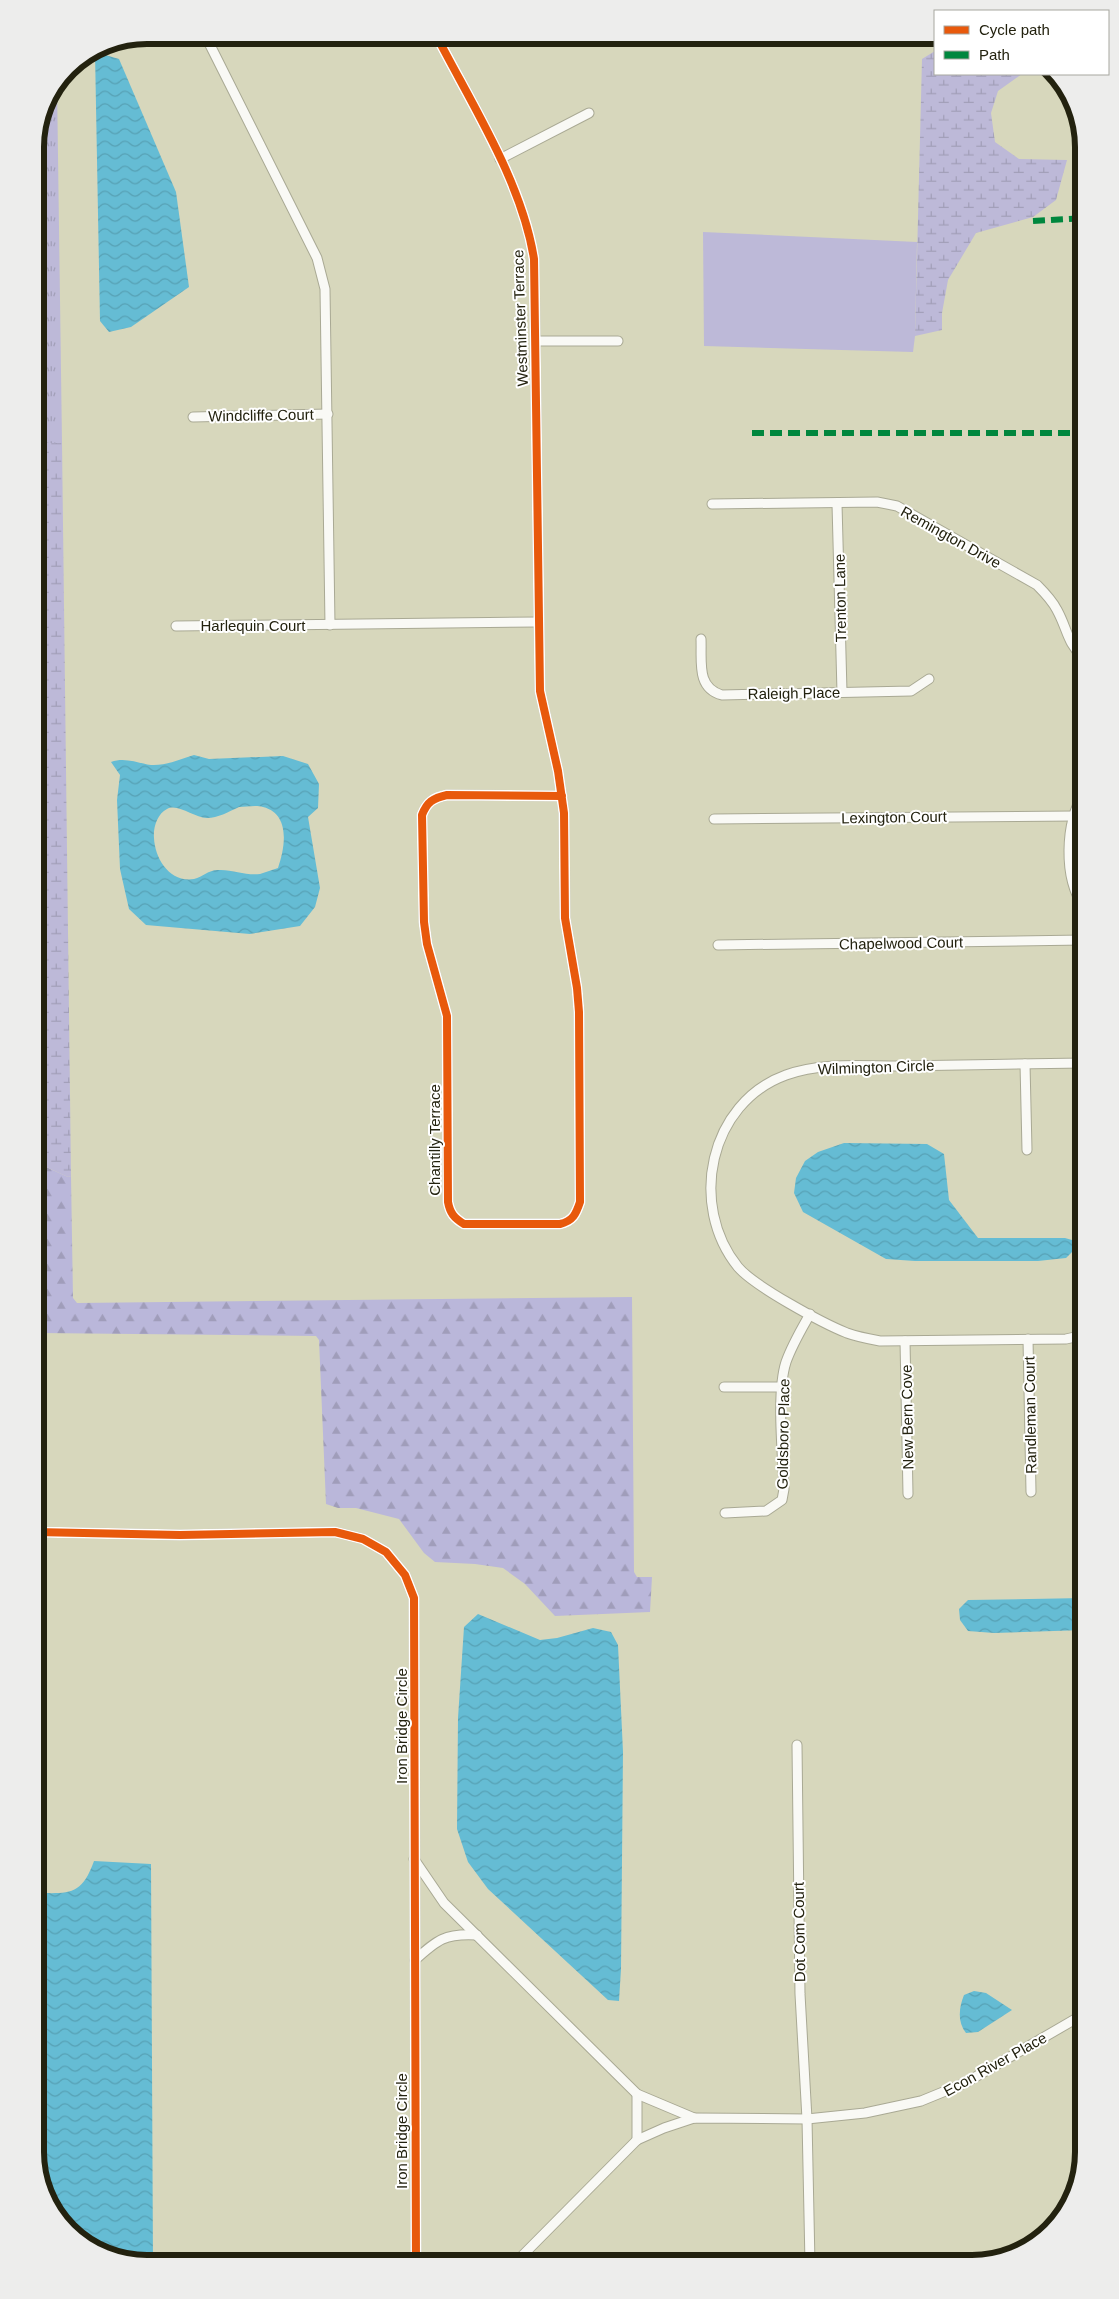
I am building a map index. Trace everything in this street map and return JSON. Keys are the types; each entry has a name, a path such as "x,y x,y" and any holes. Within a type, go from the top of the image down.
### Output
{"street":[{"path":"210,44 317,258 325,288 327,314 330,624 538,622"},
{"name":"Westminster Terrace","path":"441,44 500,158 523,209 530,230 534,259 536,341 538,622"},
{"path":"500,158 589,112"},
{"path":"536,341 618,341"},
{"name":"Windcliffe Court","path":"193,417 328,414"},
{"name":"Remington Drive","path":"712,504 837,504 877,502 897,506 1037,585 1049,596 1058,610 1069,641 1075,648"},
{"name":"Trenton Lane","path":"837,504 842,692"},
{"name":"Chantilly Terrace","path":"538,622 540,691 562,796 564,813 565,918 577,988 579,1012 580,1202 576,1215 568,1222 560,1224 464,1224 454,1218 449,1210 448,1202 447,1016 427,944 424,922 422,815 426,805 435,798 447,795 562,796"},
{"name":"Harlequin Court","path":"176,626 330,624"},
{"name":"Raleigh Place","path":"701,639 702,678 706,686 713,692 722,695 911,691 929,679"},
{"path":"1074,816 1070,839 1070,859 1075,886"},
{"name":"Lexington Court","path":"714,819 1074,816"},
{"name":"Chapelwood Court","path":"718,945 1075,940"},
{"name":"Wilmington Circle","path":"1075,1063 832,1066 808,1069 786,1075 767,1084 744,1104 728,1124 712,1166 710,1190 714,1222 723,1246 739,1268 760,1286 845,1332 861,1338 880,1341 1066,1339 1075,1337"},
{"path":"1025,1064 1027,1150"},
{"name":"Goldsboro Place","path":"725,1513 766,1511 782,1500 784,1489 782,1387 786,1364 794,1343 810,1314"},
{"name":"Randleman Court","path":"1028,1339 1031,1492"},
{"name":"New Bern Cove","path":"906,1341 908,1494"},
{"path":"724,1387 782,1387"},
{"name":"Iron Bridge Circle","path":"44,1532 180,1535 335,1532 363,1539 386,1552 405,1575 414,1598 416,2255"},
{"name":"Dot Com Court","path":"797,1745 800,1994 807,2119 810,2255"},
{"path":"414,1859 444,1903 637,2094 694,2118"},
{"path":"415,1960 436,1940 459,1934 477,1935"},
{"name":"Econ River Place","path":"694,2118 807,2119 873,2112 921,2101 965,2083 1075,2019"},
{"path":"637,2094 637,2140"},
{"path":"523,2255 637,2140 694,2118"}],"green space":[{"path":"934,52 934,75 1021,75 998,91 991,113 995,142 1019,159 1067,160 1056,200 1033,217 976,233 948,280 942,313 942,330 915,336 922,59"},
{"path":"57,96 62,443 44,443 44,140 47,120"},
{"path":"703,232 917,242 913,352 704,346"},
{"path":"44,443 62,443 71,1176 68,1177 44,1166"},
{"path":"44,1166 68,1177 71,1176 73,1298 77,1303 632,1297 634,1572 637,1577 652,1577 650,1612 555,1616 525,1584 503,1568 475,1564 435,1562 424,1553 399,1519 356,1508 338,1508 326,1504 319,1340 316,1336 44,1333"}],"water":[{"path":"101,54 119,59 176,192 189,287 131,327 109,332 100,321 95,58"},
{"path":"194,755 209,759 283,756 308,764 319,784 318,808 308,817 320,888 315,907 300,926 250,934 146,925 129,909 120,869 117,800 120,775 111,762 126,760 156,765","holes":["239,807 263,807 272,811 278,817 284,833 283,851 278,868 260,874 214,870 194,879 178,877 165,868 157,854 154,834 156,822 164,811 176,808 197,816 211,818"]},
{"path":"844,1143 927,1144 944,1154 949,1200 978,1238 1065,1238 1072,1240 1072,1252 1066,1258 1038,1261 915,1261 886,1259 803,1212 794,1193 796,1178 805,1161 818,1152"},
{"path":"1075,1598 1075,1630 994,1633 968,1631 960,1620 959,1609 968,1600"},
{"path":"478,1614 540,1640 557,1638 593,1628 611,1632 618,1645 623,1752 619,2001 608,2000 488,1889 468,1862 457,1829 458,1718 464,1627"},
{"path":"94,1861 151,1864 153,2255 120,2252 84,2234 65,2215 58,2204 49,2185 46,2172 44,2159 44,1893 65,1892 79,1887 89,1873"},
{"path":"974,1991 986,1993 1012,2010 978,2032 966,2033 960,2019 961,2004 964,1995"}],"marked path":[{"path":"1033,221 1075,219"},
{"path":"752,433 1075,433"}],"cycle path":[{"path":"441,44 480,116 507,173 519,201 534,259 540,691 558,771 562,796"},
{"path":"447,795 562,796 564,813 565,918 577,988 579,1012 580,1202 571,1219 560,1224 464,1224 453,1215 448,1202 447,1016 427,944 424,922 422,815 431,801 447,795"},
{"path":"44,1532 180,1535 335,1532 363,1539 386,1552 405,1575 414,1598 416,2255"}]}
